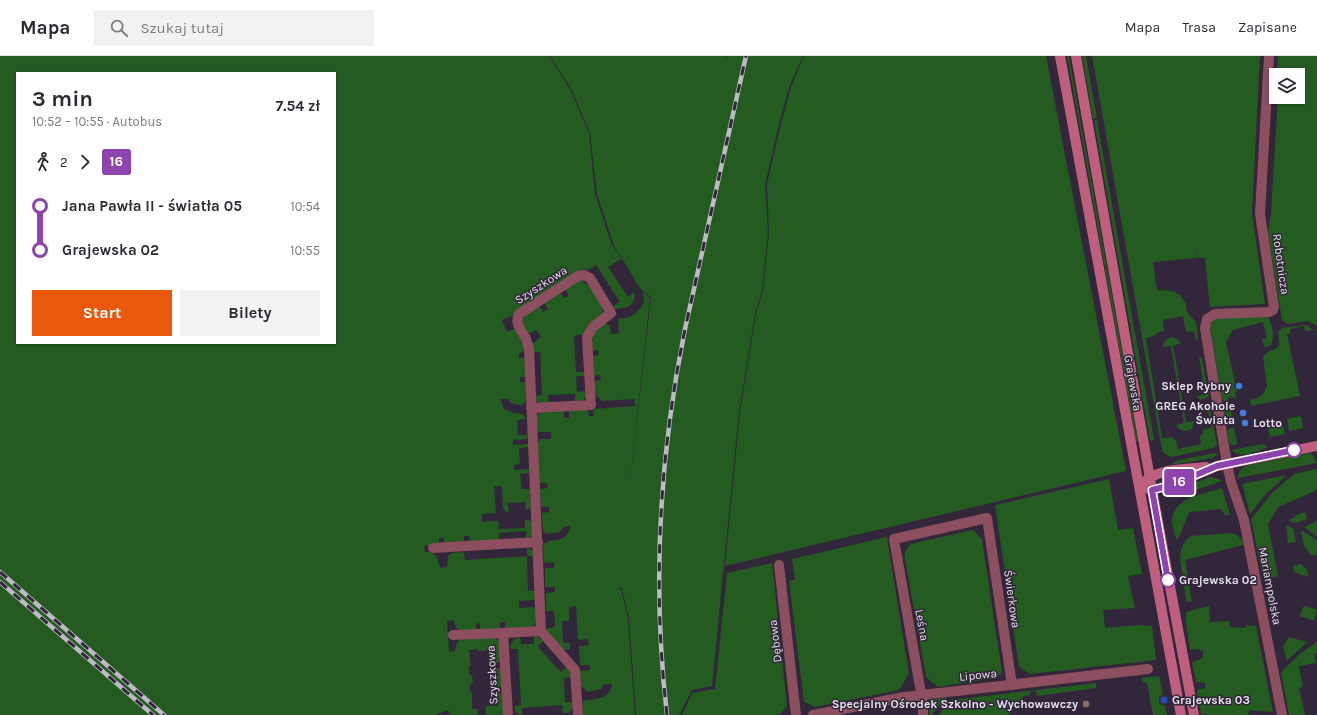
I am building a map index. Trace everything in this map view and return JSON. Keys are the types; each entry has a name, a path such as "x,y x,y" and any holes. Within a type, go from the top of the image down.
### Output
{"main road":[{"name":"Grajewska","path":"1060,56 1181,715"},
{"name":"Grajewska","path":"1076,56 1152,490 1194,715"},
{"path":"1138,485 1150,477 1168,471 1222,465 1317,446"},
{"path":"1138,485 1152,490 1172,485 1222,465"}],"street":[{"name":"Robotnicza","path":"1222,465 1205,324 1210,316 1215,314 1269,312 1273,310 1274,307 1260,214 1269,56"},
{"name":"Szyszkowa","path":"453,635 541,631 528,350 527,340 517,323 517,319 519,314 578,276 584,275 590,278 611,313 593,327 587,337 591,405 531,408"},
{"name":"Mariampolska","path":"1222,465 1231,482 1244,520 1282,715"},
{"name":"Leśna","path":"923,715 923,704 894,539 987,518"},
{"name":"Świerkowa","path":"987,518 1012,685"},
{"path":"432,548 538,542"},
{"name":"Dębowa","path":"779,565 796,715"},
{"path":"541,631 575,670 578,715"},
{"name":"Szyszkowa","path":"503,633 508,715"},
{"name":"Lipowa","path":"813,715 904,697 1148,669"}],"green space":[{"path":"0,56 549,56 570,89 589,133 595,194 612,246 613,246 625,265 621,259 608,267 628,297 635,292 635,297 630,306 615,309 613,306 620,302 596,265 589,270 583,269 515,314 502,320 507,332 516,328 524,352 519,353 519,358 525,358 526,377 520,377 520,382 526,382 526,401 520,405 512,403 508,399 500,399 504,409 513,413 523,414 526,419 517,420 518,435 527,435 527,439 513,440 513,445 528,444 528,447 519,448 520,464 514,465 514,470 529,469 529,473 520,474 522,489 530,489 531,508 526,510 525,502 508,503 509,512 506,512 503,508 502,486 494,486 496,513 482,514 482,522 498,521 499,529 525,528 525,520 529,520 533,524 533,535 526,538 526,531 499,533 499,540 470,542 469,536 464,536 464,543 444,544 444,538 439,538 439,544 424,546 425,552 432,553 436,556 440,568 447,567 448,556 452,553 464,552 465,560 527,556 528,591 536,591 536,598 533,600 519,601 519,608 533,607 536,609 536,622 530,627 505,628 505,622 500,622 500,629 480,630 480,623 476,624 476,630 462,631 456,628 454,620 447,621 449,652 455,651 457,643 465,638 494,637 499,641 502,662 493,663 493,659 495,659 494,650 469,650 471,666 469,666 469,675 472,675 473,683 470,684 470,692 472,693 472,709 478,709 478,715 451,715 448,710 436,715 0,715"},
{"path":"550,56 725,56 727,58 727,56 803,56 789,87 765,185 768,232 762,291 755,314 739,412 712,686 692,690 679,715 636,715 629,619 622,588 617,588 621,589 628,619 635,715 583,715 583,705 585,700 606,695 609,693 612,684 604,684 601,689 588,692 581,686 580,671 590,670 590,665 580,665 579,646 589,645 588,639 578,640 576,606 569,607 569,621 562,621 563,643 570,643 570,649 563,649 547,631 547,628 555,627 554,611 546,611 546,593 555,592 555,587 545,587 545,568 554,568 554,562 544,563 543,545 547,542 562,539 571,526 564,527 560,532 546,534 543,530 542,513 549,512 549,507 541,507 540,489 548,488 547,483 539,483 538,442 541,439 551,439 551,432 537,431 536,417 540,413 548,411 564,411 564,418 569,418 569,410 588,409 589,416 594,416 593,409 635,406 634,399 603,401 596,395 594,381 601,380 600,375 594,376 593,356 599,355 598,350 592,351 592,341 593,334 597,328 606,323 610,327 611,334 619,333 618,319 631,316 640,309 644,300 641,290 650,298 628,499 651,297 642,290 614,246 597,194 590,133 571,88"},
{"path":"804,56 1046,56 1126,471 725,566 740,412 756,314 763,291 769,232 767,184 791,87"},
{"path":"1067,56 1069,56 1138,441 1136,442"},
{"path":"1082,56 1086,56 1097,118 1093,119"},
{"path":"1092,56 1260,56 1252,213 1265,304 1210,307 1205,258 1198,258 1195,246 1197,258 1153,262 1157,290 1172,291 1180,295 1186,304 1186,309 1190,316 1196,322 1198,338 1196,341 1194,331 1186,332 1183,316 1163,320 1164,331 1158,332 1154,336 1146,338 1162,438 1171,437 1176,441 1178,449 1201,444 1200,436 1203,433 1203,430 1211,428 1208,411 1200,413 1201,409 1207,407 1210,408 1217,445 1213,448 1172,457 1165,454 1162,450"},
{"path":"1278,56 1317,56 1317,326 1308,321 1288,324 1282,320 1268,232 1271,213 1278,104 1305,104 1305,68 1277,68"},
{"path":"1097,120 1154,439 1153,441 1150,440 1094,121"},
{"path":"576,281 585,283 592,290 601,304 603,313 584,334 574,336 576,372 584,372 584,376 576,376 577,392 585,391 586,396 583,400 575,401 575,394 548,395 549,403 540,403 536,401 535,396 542,395 540,352 532,352 532,344 541,337 536,330 528,334 522,324 523,317 539,305 543,312 548,309 544,302 560,292 564,298 569,296 565,289"},
{"path":"1267,316 1272,330 1273,338 1271,345 1264,347 1262,339 1267,338 1263,322 1233,330 1226,342 1237,392 1235,392 1236,397 1228,398 1228,401 1224,401 1222,399 1210,325 1218,318"},
{"path":"1306,325 1314,330 1305,331 1304,326 1290,329 1290,333 1287,334 1300,396 1251,406 1250,400 1261,396 1265,391 1267,385 1263,357 1269,351 1278,347 1278,332 1282,328"},
{"path":"1173,337 1181,344 1173,345 1186,422 1194,421 1192,429 1185,431 1179,429 1176,425 1184,423 1171,346 1163,347 1166,340"},
{"path":"1199,356 1202,358 1209,397 1200,400 1197,396 1205,394"},
{"path":"1230,406 1233,423 1228,424 1226,423 1224,409 1225,407"},
{"path":"1301,416 1303,428 1289,431 1287,419"},
{"path":"1282,420 1285,434 1270,437 1267,423"},
{"path":"1230,428 1234,428 1237,443 1236,445 1230,444 1227,431"},
{"path":"1263,444 1268,447 1249,454 1235,453 1232,450"},
{"path":"1214,453 1218,455 1212,458 1171,465 1176,461"},
{"path":"1310,453 1313,455 1317,463 1238,478 1239,472 1245,466"},
{"path":"1317,469 1317,490 1278,507 1268,524 1278,576 1266,579 1263,578 1251,519 1272,493 1294,474"},
{"path":"1287,475 1265,495 1250,514 1242,484"},
{"path":"1211,477 1222,481 1184,494 1177,489"},
{"path":"1109,479 1118,530 1133,528 1142,574 1128,576 1135,608 1103,610 1105,628 1138,625 1152,626 1156,660 1030,674 1019,667 995,505"},
{"path":"1222,488 1230,515 1225,515 1221,509 1189,512 1179,538 1176,539 1172,521 1174,513 1178,507 1191,498"},
{"path":"1305,512 1307,519 1296,523 1289,521 1295,516"},
{"path":"1317,521 1317,537 1304,527"},
{"path":"1286,525 1293,528 1296,542 1288,543"},
{"path":"973,530 982,539 1002,672 996,678 938,687 926,677 904,554 910,544"},
{"path":"1303,531 1317,540 1317,555 1311,555 1304,546 1301,532"},
{"path":"1232,533 1242,540 1243,545 1185,560 1192,602 1186,601 1184,584 1186,583 1182,573 1180,561 1182,547 1185,542 1192,536"},
{"path":"887,537 909,674 899,690 815,707 804,702 789,581 795,580 792,559"},
{"path":"527,547 534,552 535,556 527,556"},
{"path":"772,563 787,706 780,714 777,715 682,715 692,693 715,689 727,573"},
{"path":"1301,564 1307,570 1308,577 1294,572 1293,566"},
{"path":"1209,606 1210,622 1230,621 1230,627 1246,628 1246,625 1256,626 1273,712 1249,710 1248,715 1201,714 1197,690 1205,688 1205,683 1196,682 1192,662 1203,658 1203,651 1198,649 1190,650 1186,612"},
{"path":"1305,606 1317,610 1314,621 1300,616 1303,607"},
{"path":"534,636 537,636 543,641 538,647 561,672 566,667 571,673 571,677 564,678 565,702 572,702 572,709 569,713 563,713 562,705 522,708 522,715 515,711 514,706 521,705 518,649 510,649 510,647 514,640 520,637 521,644 534,644"},
{"path":"1289,637 1307,642 1287,661 1283,646"},
{"path":"1317,642 1317,653 1314,654 1316,663 1299,666 1303,687 1299,688 1305,715 1289,715 1281,672 1301,653"},
{"path":"493,668 502,668 503,687 494,687 496,685 495,671"},
{"path":"1159,676 1167,715 1153,715 1147,683 1143,682 1141,678"},
{"path":"1096,683 1096,688 1037,696 1036,691 1030,692 1030,695 1022,697 1023,704 1009,708 1010,715 938,715 952,700"},
{"path":"495,693 503,693 504,715 486,715 486,706 498,706"},
{"path":"947,697 931,715 929,715 930,704 933,700"}],"railway":[{"path":"667,715 662,667 659,570 664,473 669,425 685,329 746,56"},
{"path":"0,572 164,715"},
{"path":"0,582 153,715"}],"bus line":[{"name":"16","path":"1168,580 1152,490 1172,485 1217,466 1294,450"}],"place":[{"name":"Sklep Rybny","path":"1239,386"},
{"name":"GREG Akohole Świata","path":"1243,413"},
{"name":"Lotto","path":"1245,423"},
{"name":"Grajewska 02","path":"1168,580"},
{"name":"Grajewska 03","path":"1164,700"},
{"name":"Specjalny Ośrodek Szkolno - Wychowawczy","path":"1086,704"}]}
